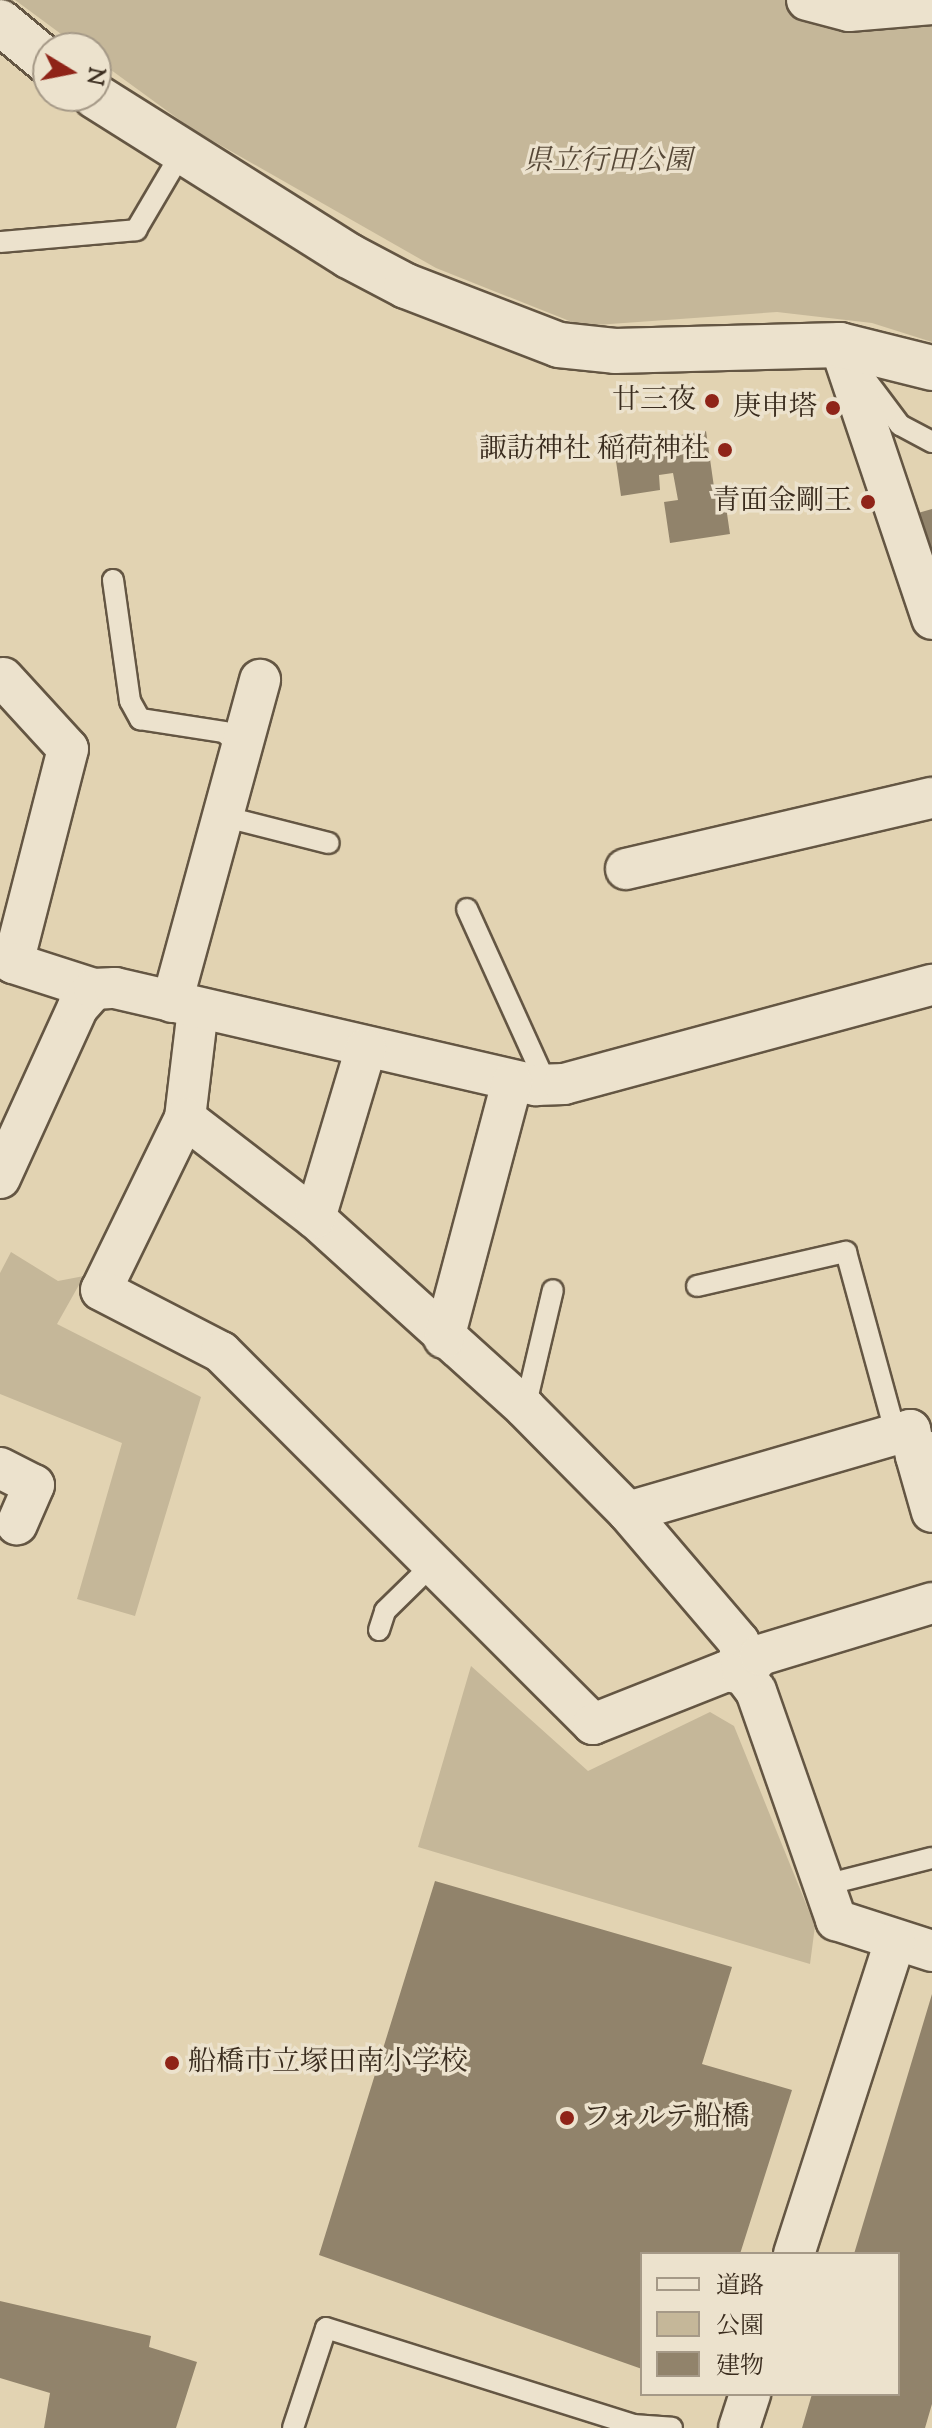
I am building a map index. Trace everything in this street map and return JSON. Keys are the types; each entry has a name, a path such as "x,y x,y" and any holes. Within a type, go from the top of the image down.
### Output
{"street":[{"path":"807,0 849,11 932,4"},
{"path":"0,22 32,49"},
{"path":"112,107 406,286 559,345 615,351 840,345 932,368"},
{"path":"840,345 932,619"},
{"path":"3,678 68,749 13,963 94,989 185,1005 530,1084 932,985"},
{"path":"260,680 222,816 185,1005 185,1118 101,1290 221,1352 593,1724 727,1671 743,1674"},
{"path":"626,869 932,798"},
{"path":"0,1178 78,1007 94,989"},
{"path":"315,1218 366,1048"},
{"path":"444,1338 530,1084"},
{"path":"185,1118 315,1218 444,1338 525,1408 628,1512 739,1642 743,1674 756,1691 836,1920 914,1946 795,2252"},
{"path":"628,1512 915,1448 932,1512"},
{"path":"0,1468 34,1485 17,1524"},
{"path":"743,1674 760,1655 932,1603"},
{"path":"739,2428 749,2396"}],"lane":[{"path":"0,242 136,230 182,152"},
{"path":"840,345 900,425 932,442"},
{"path":"113,580 130,701 140,719 224,732 240,747"},
{"path":"222,816 329,843"},
{"path":"467,909 530,1084"},
{"path":"697,1286 846,1252 915,1448"},
{"path":"525,1408 553,1290"},
{"path":"379,1630 385,1611 433,1564"},
{"path":"825,1885 932,1858"},
{"path":"293,2428 326,2328 633,2425 672,2428"}],"green space":[{"name":"県立行田公園","path":"15,0 932,0 932,342 872,323 777,312 582,326 436,268 192,129 112,71 112,32 58,32"},
{"path":"11,1252 58,1281 84,1276 57,1324 201,1397 135,1616 77,1599 122,1443 0,1394 0,1273"},
{"path":"471,1666 588,1771 710,1712 734,1726 815,1926 810,1964 418,1847"}],"building":[{"path":"706,431 715,494 724,493 730,534 670,543 664,502 678,500 673,473 659,475 660,490 621,496 614,447 653,441 656,456 671,453 668,437"},
{"path":"932,509 932,556 931,556 918,513"},
{"path":"435,1881 732,1967 702,2064 792,2090 741,2252 640,2252 640,2368 319,2255"},
{"path":"932,1994 932,2404 925,2428 802,2428 811,2396 900,2396 900,2252 855,2252"},
{"path":"0,2301 151,2336 149,2347 197,2362 176,2428 44,2428 50,2393 0,2378"}],"place":[{"name":"廿三夜","path":"712,401"},
{"name":"庚申塔","path":"833,408"},
{"name":"諏訪神社 稲荷神社","path":"725,450"},
{"name":"青面金剛王","path":"868,502"},
{"name":"船橋市立塚田南小学校","path":"172,2063"},
{"name":"フォルテ船橋","path":"567,2118"}]}
